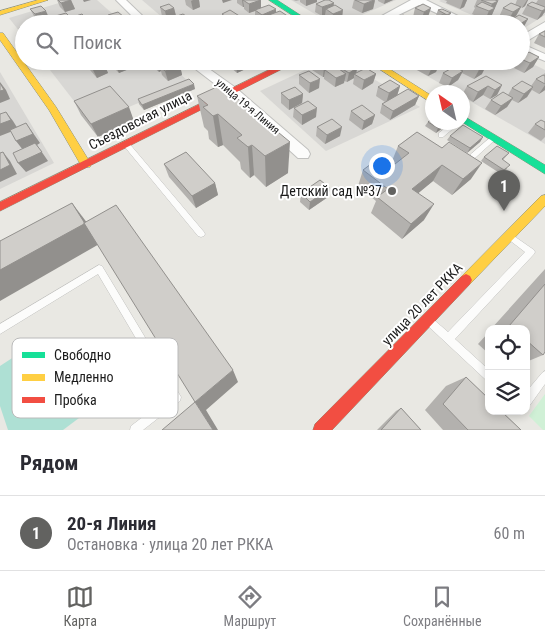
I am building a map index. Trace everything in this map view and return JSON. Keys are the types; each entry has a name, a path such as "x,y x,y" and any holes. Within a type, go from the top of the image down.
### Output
{"street":[{"path":"0,13 46,0"},
{"path":"121,0 137,15"},
{"path":"272,0 296,15"},
{"path":"389,15 418,0 450,15"},
{"path":"530,34 545,25"},
{"path":"0,35 15,56"},
{"path":"530,51 545,58"},
{"path":"25,70 53,109 86,164"},
{"name":"улица 19-я Линия","path":"203,70 232,91 303,154"},
{"name":"Съездовская улица","path":"0,206 275,70"},
{"path":"385,70 425,96"},
{"path":"470,123 545,170"},
{"name":"улица 20 лет РККА","path":"321,430 545,199"}],"lane":[{"path":"441,135 448,130"},
{"path":"473,156 494,138"},
{"path":"126,144 201,234"},
{"path":"448,339 531,252 509,236"},
{"path":"0,329 99,269 141,338"},
{"path":"428,320 485,373"},
{"path":"530,396 545,376"},
{"path":"135,430 150,418"}],"shaded area":[{"path":"69,0 97,0 114,15 19,15"},
{"path":"142,0 249,0 273,15 160,15"},
{"path":"291,0 396,0 362,15 317,15"},
{"path":"545,0 545,15 530,24 530,15 472,15 439,1"},
{"path":"15,16 15,26 9,18"},
{"path":"530,62 545,70 545,144 470,101 470,85 443,85 417,70 530,70"},
{"path":"50,70 176,70 189,82 124,109 81,110"},
{"path":"305,70 359,70 420,107 326,151 260,91"},
{"path":"0,72 54,163 0,189"},
{"path":"12,358 12,418 79,418 63,430 8,430 0,406 0,366"}],"green space":[{"path":"545,394 545,430 529,416"}],"building":[{"path":"58,0 71,0 61,3"},
{"path":"243,0 261,0 249,4"},
{"path":"325,0 334,3 322,7 316,4"},
{"path":"355,0 374,0 364,4"},
{"path":"481,0 495,0 498,1 492,4"},
{"path":"482,2 495,8 489,11 476,6"},
{"path":"532,2 545,7 545,9 542,11 527,5"},
{"path":"511,3 521,7 513,12 503,8"},
{"path":"169,4 174,8 165,11 160,7"},
{"path":"423,4 431,8 424,12 415,8"},
{"path":"269,5 276,9 262,15 255,10"},
{"path":"335,5 343,10 333,14 326,9"},
{"path":"41,6 46,11 35,14 30,9"},
{"path":"442,9 451,13 447,15 438,10"},
{"path":"230,10 238,15 223,15 222,14"},
{"path":"280,11 286,15 269,15"},
{"path":"118,12 122,15 108,15"},
{"path":"545,31 545,37 539,34"},
{"path":"530,52 539,57 530,63"},
{"path":"325,70 340,70 346,74 336,78"},
{"path":"362,70 369,70 376,74 364,80 354,74"},
{"path":"448,70 463,71 452,78 443,73"},
{"path":"309,71 320,79 310,83 299,75"},
{"path":"543,75 545,76 545,84 536,79"},
{"path":"486,76 502,85 495,90 488,86 478,92 469,85"},
{"path":"189,79 194,84 142,105 138,99"},
{"path":"390,80 400,86 389,93 378,87"},
{"path":"522,81 533,87 524,94 512,88"},
{"path":"0,83 4,90 0,91"},
{"path":"221,85 290,142 265,156 252,145 248,147 237,138 242,135 218,114 213,116 203,107 208,105 197,96"},
{"path":"110,86 129,107 91,124 74,101"},
{"path":"295,87 303,94 289,100 281,93"},
{"path":"408,89 419,96 393,111 382,104"},
{"path":"503,92 513,98 501,106 491,100"},
{"path":"308,101 317,108 302,115 294,108"},
{"path":"362,105 375,115 364,121 351,111"},
{"path":"6,112 11,120 0,124 0,114"},
{"path":"332,119 342,127 327,135 317,127"},
{"path":"541,120 545,122 545,130 535,124"},
{"path":"26,123 33,134 16,141 10,130"},
{"path":"470,129 483,137 470,148 450,136 457,130"},
{"path":"417,132 442,148 449,142 482,163 463,179 442,165 412,189 434,204 411,224 377,197 388,189 363,170 383,155 395,164 409,153 398,146"},
{"path":"35,143 42,152 18,163 13,153"},
{"path":"497,146 509,153 502,159 510,165 504,170 484,157"},
{"path":"3,152 10,165 0,170 0,153"},
{"path":"186,152 215,183 192,196 164,164"},
{"path":"510,175 517,179 511,185 504,181"},
{"path":"320,180 330,188 310,202 301,193"},
{"path":"72,203 84,224 0,270 0,241"},
{"path":"116,205 233,370 195,402 178,375 178,338 155,338 84,223"},
{"path":"545,284 545,352 543,355 530,344 530,325 510,325"},
{"path":"466,377 485,395 485,415 505,415 521,430 468,430 443,404"},
{"path":"195,402 213,430 162,430"},
{"path":"401,408 421,430 381,430"}],"traffic: fast":[{"path":"272,0 296,15"},
{"path":"470,123 545,170"}],"traffic: slow":[{"path":"0,13 45,0"},
{"path":"0,35 15,56"},
{"path":"25,70 53,109 86,164"},
{"path":"385,70 425,96"},
{"path":"466,280 545,199"}],"traffic: jam":[{"path":"0,207 276,70"},
{"path":"321,430 466,280"}],"place":[{"name":"Детский сад №37","path":"392,191"},
{"name":"20-я Линия","path":"504,211"}]}
